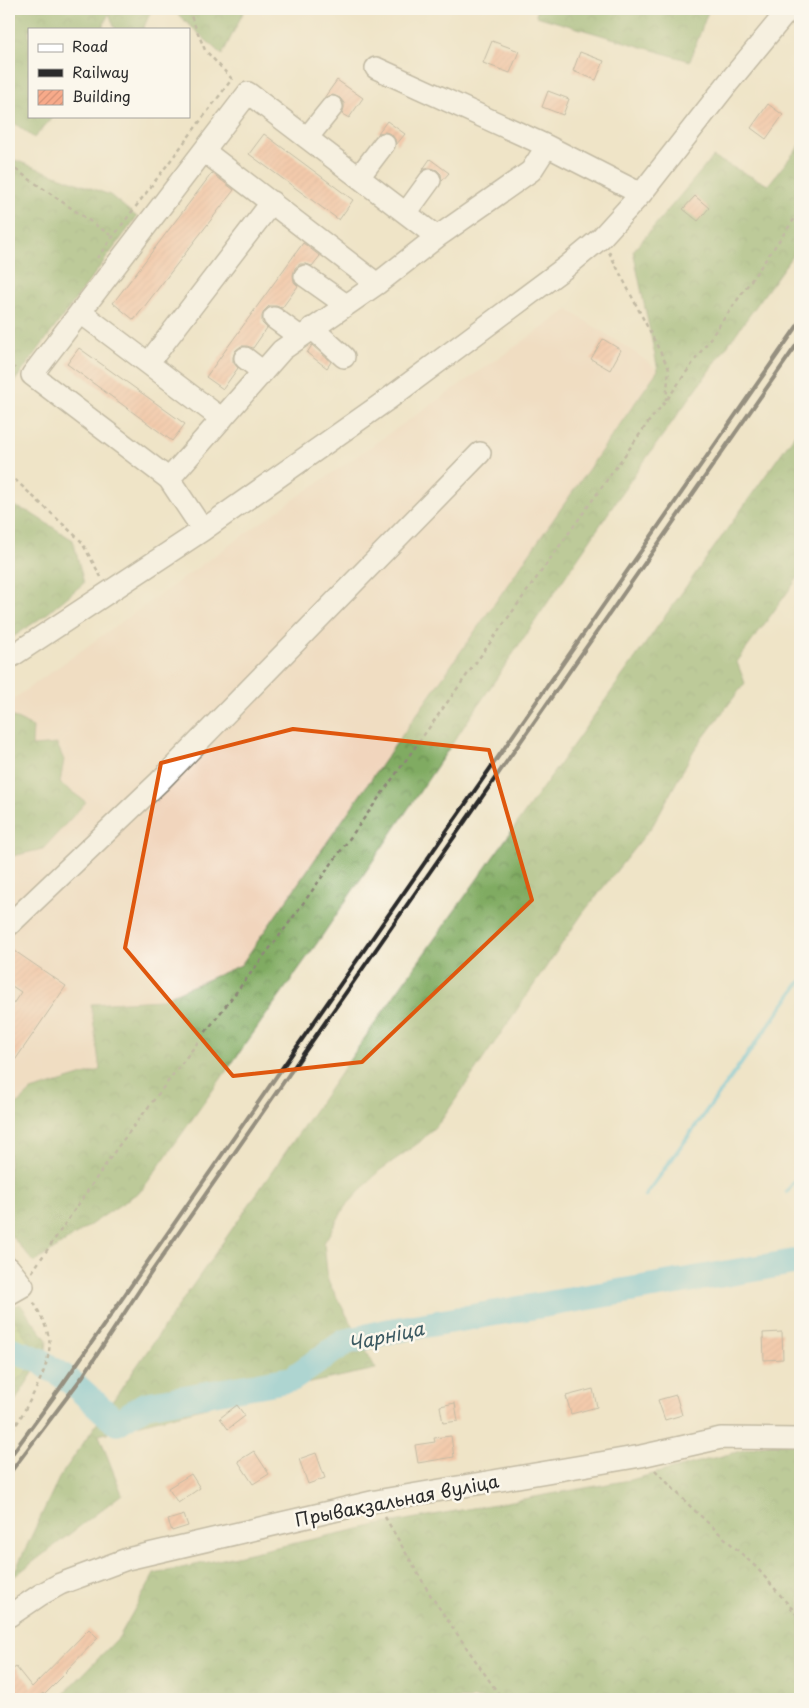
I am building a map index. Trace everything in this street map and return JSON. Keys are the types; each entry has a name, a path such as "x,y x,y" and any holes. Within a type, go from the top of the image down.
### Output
{"street":[{"path":"9,658 203,530 387,400 566,267 601,238 641,194 789,9"},
{"path":"376,68 547,146 641,194"},
{"path":"203,530 169,479 32,375 248,93 437,237"},
{"path":"307,138 332,107"},
{"path":"359,178 384,144"},
{"path":"169,479 222,419 234,390 263,372 282,350 306,332 377,284 437,237 531,171 547,146"},
{"path":"204,151 377,284"},
{"path":"406,213 430,180"},
{"path":"156,353 272,202"},
{"path":"305,276 346,305"},
{"path":"80,312 222,419"},
{"path":"274,318 306,332 344,356"},
{"path":"245,358 263,372"},
{"path":"9,925 159,782 480,453"},
{"path":"9,1268 16,1290"},
{"name":"Прывакзальная вуліца","path":"9,1616 60,1584 128,1559 376,1501 641,1456 721,1438 800,1439"}],"path":[{"path":"96,260 232,79 205,50 188,9"},
{"path":"9,165 113,237"},
{"path":"9,1438 43,1374 49,1341 45,1325 33,1300 16,1290 118,1148 286,927 666,401 800,211"},
{"path":"601,238 669,369 666,401"},
{"path":"9,375 20,360"},
{"path":"9,474 81,540 110,591"},
{"path":"641,1456 692,1508 757,1568 800,1618"},
{"path":"376,1501 431,1596 502,1699"}],"highlighted area":[{"path":"293,729 489,750 532,900 362,1062 233,1076 125,948 161,763"}],"shaded area":[{"path":"568,310 637,354 658,370 34,1263 9,1233 9,702 293,500"}],"green space":[{"path":"9,9 152,9 143,28 115,28 109,13 102,28 28,28 28,118 52,118 34,138 9,119"},
{"path":"172,9 245,9 222,55"},
{"path":"537,9 709,9 690,61 536,16"},
{"path":"800,145 800,245 632,478 320,939 142,1190 34,1263 9,1233 9,1112 31,1091 100,1070 91,1004 160,1000 241,965 658,370 633,251 713,157 768,185"},
{"path":"9,155 12,159 110,195 137,217 9,389"},
{"path":"800,427 800,575 737,662 745,683 694,750 653,825 583,913 441,1121 420,1142 379,1171 345,1207 324,1243 328,1281 376,1369 236,1399 99,1435 122,1494 11,1579 59,1478 396,993"},
{"path":"9,504 29,512 73,540 84,583 48,613 9,640"},
{"path":"9,715 33,727 32,746 57,744 64,760 60,783 86,802 43,849 9,857"},
{"path":"20,1304 47,1340 46,1352 9,1411 9,1308"},
{"path":"15,1320 41,1361 9,1386 9,1322"},
{"path":"800,1439 800,1699 59,1699 119,1637 154,1574 377,1525 630,1480 771,1443"}],"building":[{"path":"492,41 519,51 510,73 483,63"},
{"path":"580,52 604,61 596,80 573,71"},
{"path":"337,80 363,98 349,118 342,114 344,103 340,98 333,95 324,98"},
{"path":"548,91 569,99 563,115 542,107"},
{"path":"768,104 783,115 766,139 751,128"},
{"path":"387,121 405,134 396,145 395,139 391,134 385,132 378,133"},
{"path":"264,134 353,200 339,220 249,154"},
{"path":"430,159 449,173 442,181 441,174 437,170 425,168 421,172"},
{"path":"212,173 234,190 134,320 113,303"},
{"path":"695,196 709,208 698,221 683,209"},
{"path":"303,243 320,256 312,266 300,264 295,268 294,282 298,286 282,308 269,306 264,311 262,323 267,328 253,348 241,346 235,351 233,362 238,368 223,389 206,377"},
{"path":"603,339 621,350 610,370 591,359"},
{"path":"312,345 331,362 327,368 307,353"},
{"path":"79,348 185,424 172,441 67,364"},
{"path":"9,947 66,986 9,1069 9,1010 21,992 9,984"},
{"path":"782,1332 783,1359 764,1360 763,1333"},
{"path":"593,1389 597,1407 571,1414 566,1396"},
{"path":"676,1395 682,1415 665,1420 658,1400"},
{"path":"455,1403 458,1421 443,1423 440,1406"},
{"path":"237,1405 245,1416 228,1429 220,1418"},
{"path":"451,1436 454,1457 418,1463 415,1445 435,1442 434,1438"},
{"path":"254,1451 269,1474 253,1484 238,1461"},
{"path":"316,1453 325,1478 308,1484 299,1459"},
{"path":"191,1474 200,1488 178,1503 168,1488"},
{"path":"184,1515 188,1526 172,1531 168,1520"},
{"path":"89,1629 98,1638 44,1695 43,1693 39,1696 42,1699 9,1699 9,1672 16,1667 32,1687"}],"waterway":[{"path":"645,1196 800,982"},
{"path":"787,1192 800,1174"},
{"name":"Чарніца","path":"9,1349 41,1361 56,1371 75,1385 117,1423 145,1405 292,1379 345,1342 390,1331 800,1261"}],"railway":[{"path":"9,1458 58,1391 800,322"},
{"path":"9,1474 83,1376 148,1277 800,340"}]}
